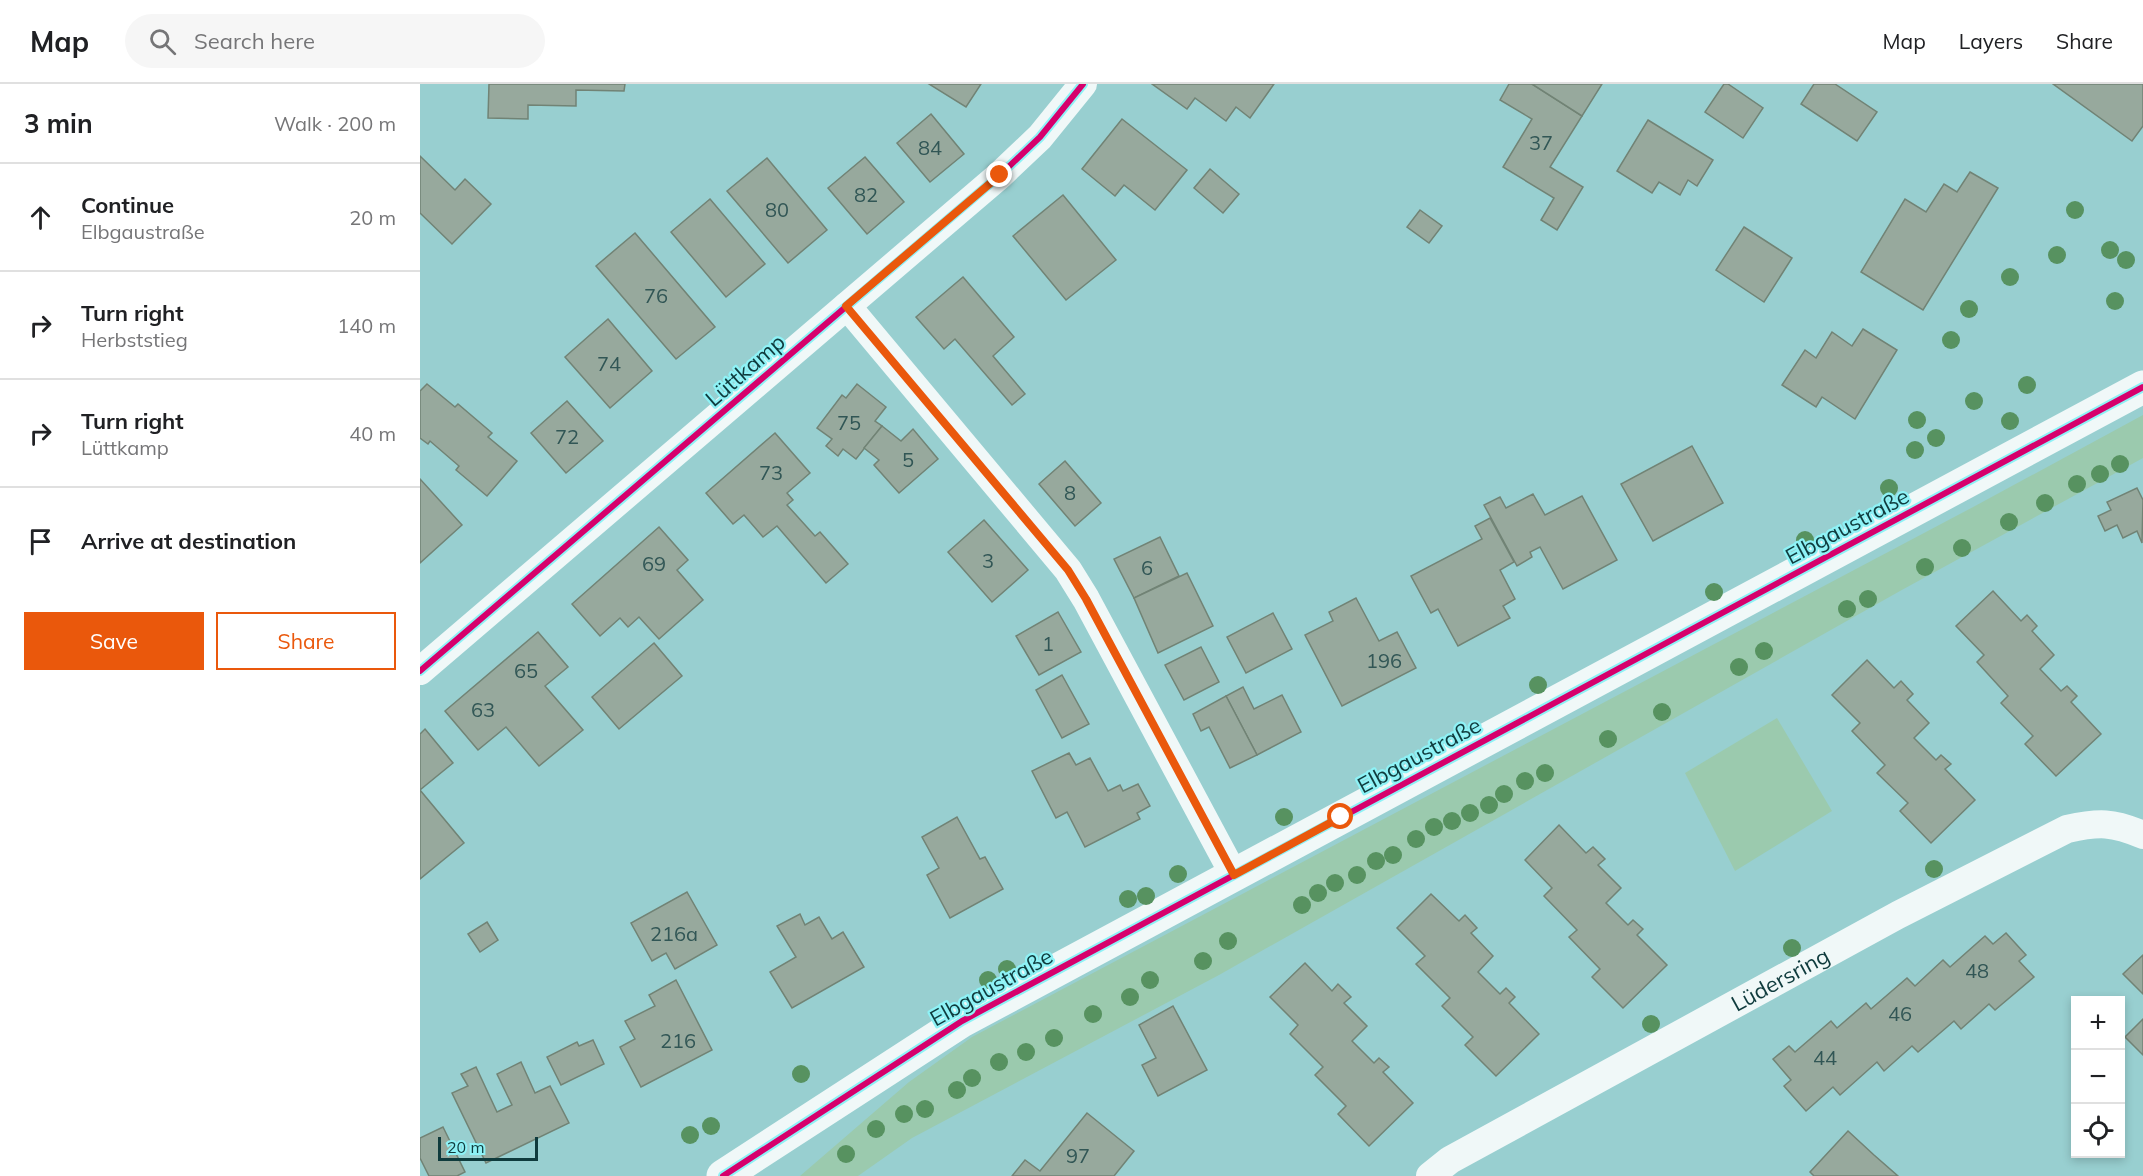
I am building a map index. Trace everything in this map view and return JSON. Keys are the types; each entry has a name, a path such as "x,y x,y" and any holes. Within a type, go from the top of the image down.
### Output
{"main road":[{"name":"Elbgaustraße","path":"723,1176 962,1021 2143,387"}],"street":[{"name":"Lüttkamp","path":"420,671 1000,175 1040,137 1083,84"},
{"path":"846,306 1068,570 1086,599 1234,875"},
{"name":"Lüdersring","path":"1430,1176 1450,1160 1898,915 2067,829 2094,823 2124,826 2143,835"}],"green space":[{"path":"2143,415 2143,458 1900,591 1219,975 912,1138 858,1176 800,1176 909,1082 972,1037"},
{"path":"1777,718 1832,811 1735,871 1685,773"}],"building":[{"path":"489,84 625,84 624,91 576,90 576,106 528,105 528,119 488,118"},
{"path":"929,84 981,84 966,107"},
{"path":"1152,84 1274,84 1250,118 1236,107 1226,121 1195,98 1187,109"},
{"path":"1509,84 1532,84 1582,116 1550,167 1583,187 1557,230 1541,220 1554,198 1503,167 1532,119 1500,100"},
{"path":"1532,84 1602,84 1582,116"},
{"path":"1724,84 1728,84 1763,108 1743,138 1705,112"},
{"path":"1814,84 1835,84 1877,112 1857,141 1801,104"},
{"path":"2053,84 2143,84 2143,126 2132,141"},
{"path":"931,114 964,154 930,182 897,143"},
{"path":"1122,119 1187,170 1155,210 1124,185 1115,196 1082,169"},
{"path":"1648,120 1713,160 1697,186 1688,180 1680,195 1659,182 1652,193 1617,171"},
{"path":"420,156 455,190 465,179 491,204 452,244 420,213"},
{"path":"865,157 904,202 867,234 828,188"},
{"path":"767,158 827,230 788,263 727,191"},
{"path":"1210,169 1239,194 1223,213 1194,188"},
{"path":"1970,172 1998,188 1923,310 1861,272 1905,199 1926,212 1944,184 1957,192"},
{"path":"1063,195 1116,260 1066,300 1013,236"},
{"path":"710,199 765,264 726,297 671,232"},
{"path":"1420,210 1442,226 1429,243 1407,227"},
{"path":"1744,227 1792,258 1764,302 1716,270"},
{"path":"635,233 715,327 676,359 596,266"},
{"path":"963,277 1014,337 993,356 1025,394 1012,405 955,339 944,349 916,317"},
{"path":"608,319 652,371 610,408 565,357"},
{"path":"1863,329 1897,350 1855,419 1822,397 1816,407 1782,385 1805,350 1816,358 1832,332 1852,346"},
{"path":"427,384 455,407 458,404 492,433 488,437 517,461 487,496 456,470 459,466 430,441 428,444 420,438 420,391"},
{"path":"857,384 886,407 875,421 882,426 856,459 843,449 838,456 826,446 832,439 817,428 842,395 846,398"},
{"path":"567,401 603,441 566,473 531,433"},
{"path":"882,426 901,441 913,429 938,459 899,493 874,465 879,460 864,448"},
{"path":"775,433 810,473 787,493 793,500 787,505 815,536 820,532 848,564 826,583 777,526 763,537 744,515 733,524 706,493"},
{"path":"1692,446 1723,503 1653,541 1621,484"},
{"path":"1065,461 1101,503 1075,526 1039,484"},
{"path":"420,479 462,525 420,563"},
{"path":"2137,488 2143,500 2142,543 2137,531 2123,538 2117,525 2105,531 2098,516 2111,510 2107,502"},
{"path":"1533,494 1545,515 1582,496 1617,560 1563,589 1540,547 1530,552 1532,557 1517,566 1484,505 1500,497 1506,508"},
{"path":"1490,518 1514,562 1500,570 1515,599 1503,606 1510,618 1458,646 1438,609 1431,613 1411,576 1482,539 1475,526"},
{"path":"984,520 1028,570 992,602 948,552"},
{"path":"659,527 688,560 677,570 703,600 659,639 639,617 628,627 620,618 600,636 572,604"},
{"path":"1160,537 1179,576 1134,598 1114,559"},
{"path":"1187,573 1213,626 1158,653 1134,598"},
{"path":"1993,591 2021,621 2027,615 2037,626 2032,631 2054,655 2040,669 2061,691 2067,686 2077,696 2071,702 2101,734 2056,776 2025,744 2033,736 2001,703 2008,696 1977,662 1984,655 1956,626"},
{"path":"1356,598 1379,641 1397,632 1416,668 1342,706 1305,635 1333,621 1329,612"},
{"path":"1058,612 1081,652 1039,675 1016,636"},
{"path":"1273,613 1292,649 1246,673 1227,637"},
{"path":"538,632 568,667 545,686 583,730 539,766 506,727 478,750 445,711"},
{"path":"654,643 682,676 619,729 592,697"},
{"path":"1201,647 1219,682 1184,700 1165,665"},
{"path":"1867,660 1894,688 1901,681 1913,694 1907,700 1929,723 1914,738 1936,760 1941,755 1951,764 1945,769 1975,800 1931,843 1900,811 1908,803 1877,773 1885,765 1852,731 1860,723 1832,695"},
{"path":"1062,675 1089,724 1062,738 1036,690"},
{"path":"1243,687 1254,709 1282,695 1301,732 1257,755 1226,696"},
{"path":"1226,696 1257,755 1230,768 1209,727 1201,731 1193,714"},
{"path":"425,729 453,763 420,790 420,734"},
{"path":"1069,753 1076,765 1090,758 1108,791 1120,785 1123,791 1138,784 1150,806 1137,813 1140,819 1085,847 1067,812 1056,818 1032,771"},
{"path":"420,790 464,843 420,879"},
{"path":"957,817 980,859 985,857 1003,889 950,918 927,875 939,868 922,837"},
{"path":"1559,825 1586,853 1593,847 1605,859 1598,865 1621,888 1606,903 1628,925 1633,920 1643,929 1637,935 1667,965 1623,1008 1592,977 1600,969 1569,937 1577,930 1544,896 1552,888 1525,860"},
{"path":"687,892 717,945 675,969 666,953 652,961 631,923"},
{"path":"1431,894 1459,921 1465,915 1477,928 1471,933 1493,956 1478,972 1500,994 1506,988 1515,997 1509,1003 1539,1034 1496,1076 1465,1045 1473,1037 1442,1006 1450,998 1416,964 1425,956 1397,928"},
{"path":"800,914 805,925 819,917 832,939 843,932 864,967 792,1008 770,972 796,957 777,926"},
{"path":"487,922 498,940 480,952 468,934"},
{"path":"2006,933 2026,955 2019,961 2034,977 1995,1010 1989,1004 1961,1029 1954,1021 1918,1052 1912,1046 1884,1071 1877,1062 1840,1095 1833,1087 1806,1111 1784,1086 1791,1080 1773,1059 1789,1046 1795,1052 1831,1021 1837,1028 1866,1003 1871,1009 1907,978 1915,986 1943,960 1950,967 1985,936 1993,944"},
{"path":"2143,955 2143,994 2123,974"},
{"path":"1305,963 1332,991 1338,984 1351,997 1344,1003 1367,1026 1352,1041 1374,1063 1379,1058 1389,1067 1383,1072 1413,1103 1369,1146 1338,1114 1346,1106 1315,1075 1323,1067 1290,1034 1298,1025 1270,997"},
{"path":"676,980 712,1050 641,1087 620,1047 635,1039 625,1021 655,1006 649,995"},
{"path":"1173,1006 1207,1070 1158,1096 1142,1065 1156,1058 1139,1025"},
{"path":"2143,1019 2143,1055 2125,1037"},
{"path":"593,1040 604,1064 561,1085 547,1057 577,1042 579,1046"},
{"path":"521,1062 535,1093 550,1086 569,1123 486,1163 452,1093 468,1086 461,1074 476,1067 497,1112 512,1105 497,1074"},
{"path":"1087,1113 1134,1151 1114,1176 1012,1176 1025,1160 1040,1171"},
{"path":"443,1127 465,1172 457,1176 429,1176 420,1158 420,1138"},
{"path":"1848,1131 1898,1176 1814,1176 1810,1172"}],"cycle path":[{"path":"420,671 1000,175 1040,137 1083,84"},
{"path":"723,1176 962,1021 2143,387"}],"route":[{"path":"1000,175 846,306 1068,570 1086,599 1234,875 1341,817"}]}
